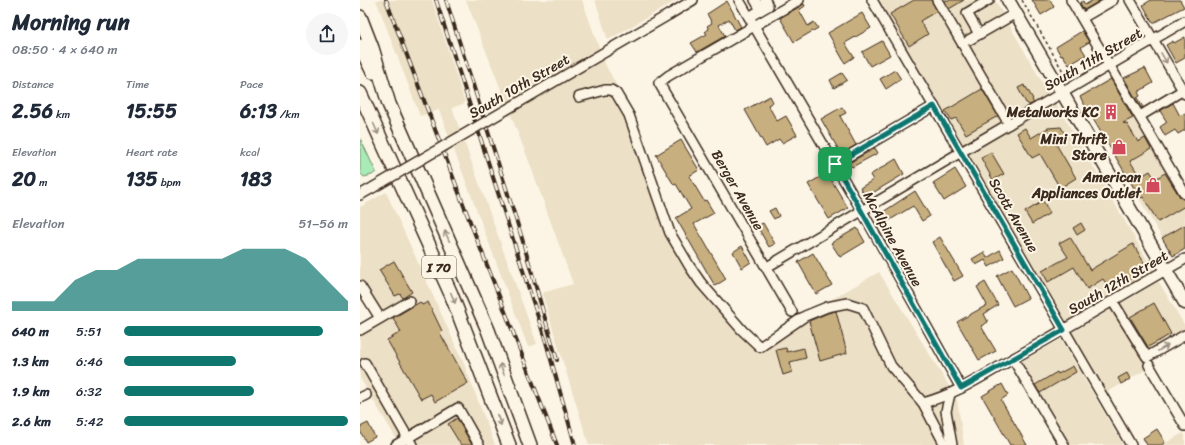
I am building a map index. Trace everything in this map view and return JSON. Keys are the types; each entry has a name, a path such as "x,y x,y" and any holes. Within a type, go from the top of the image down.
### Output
{"highway":[{"name":"I 70","path":"360,17 372,48 389,104 488,330 530,445"},
{"path":"360,46 389,104"},
{"name":"I 70","path":"360,93 451,294 509,445"}],"main road":[{"path":"1008,0 1185,303"}],"street":[{"name":"South 10th Street","path":"361,192 374,187 693,0"},
{"name":"McAlpine Avenue","path":"739,0 862,211 961,388"},
{"path":"754,0 760,10"},
{"path":"749,17 768,6 764,0"},
{"path":"754,26 799,0"},
{"name":"Scott Avenue","path":"872,0 1131,445"},
{"path":"937,0 1009,124"},
{"path":"979,34 967,14 989,0"},
{"path":"1071,0 1185,194"},
{"path":"1082,18 1113,0"},
{"path":"1130,0 1184,91 1140,116"},
{"path":"969,40 1016,13"},
{"name":"South 11th Street","path":"767,267 1185,21"},
{"name":"Berger Avenue","path":"754,26 668,76 659,83 792,312"},
{"path":"579,97 605,90 611,90 616,93 629,115 670,233 701,283 742,330 760,347 805,316 827,307 847,303 863,308 891,366 923,403 945,445"},
{"path":"835,164 934,106"},
{"name":"South 12th Street","path":"923,403 939,399 961,388 1113,302 1185,259"},
{"path":"360,286 380,318"},
{"path":"360,330 410,301"},
{"path":"1113,302 1185,426"},
{"path":"1148,361 1182,337"},
{"path":"1013,359 1064,445"},
{"path":"365,363 410,441"},
{"path":"950,394 946,411 952,445"},
{"path":"396,445 410,441 458,408 479,445"}],"path":[{"path":"1022,0 1070,82"}],"shaded area":[{"path":"376,0 432,0 465,103 452,108 537,344 528,347 439,110 420,116"},
{"path":"466,0 582,0 605,64 631,112 674,231 691,260 758,342 879,272 957,399 964,445 589,445 542,293 573,284 530,164"},
{"path":"595,0 677,0 608,40"},
{"path":"878,0 935,0 1005,120 962,145"},
{"path":"941,0 995,0 1049,94 1009,117"},
{"path":"1113,76 1185,200 1185,249 1173,257 1079,96"},
{"path":"1056,103 1154,271 1066,323 968,155"},
{"path":"386,192 464,364 495,445 399,445 360,378 360,336 385,321 360,280 360,207"},
{"path":"1159,282 1185,326 1185,341 1144,364 1147,369 1106,393 1072,333"},
{"path":"1061,339 1123,445 1067,445 1019,363"},
{"path":"1183,433 1185,436 1185,445 1162,445"}],"green space":[{"path":"360,138 376,172 372,175 364,177 360,173"}],"building":[{"path":"914,0 931,0 937,11 920,21 928,34 909,46 890,14"},
{"path":"944,0 964,0 949,9"},
{"path":"1032,0 1050,0 1054,7 1041,15"},
{"path":"1093,0 1101,0 1084,10 1080,3 1083,1 1085,5"},
{"path":"1151,0 1180,0 1184,7 1153,23 1143,5"},
{"path":"727,1 741,27 735,30 729,19 719,25 725,36 697,52 691,43 707,34 705,32 709,29 707,26 712,23 707,14"},
{"path":"804,4 805,6 799,10 808,26 814,22 818,28 794,42 780,18"},
{"path":"862,13 871,28 845,43 854,57 845,63 828,33"},
{"path":"1082,31 1089,42 1081,47 1086,55 1069,65 1063,55 1061,56 1056,47"},
{"path":"1185,37 1185,58 1176,63 1166,45 1173,41 1174,43"},
{"path":"882,41 890,55 870,66 862,52"},
{"path":"1145,68 1153,83 1138,92 1140,96 1137,98 1143,107 1141,108 1124,78"},
{"path":"895,70 901,79 886,89 880,79"},
{"path":"842,73 847,80 834,88 830,80"},
{"path":"1111,79 1133,118 1123,123 1127,124 1138,142 1145,138 1151,149 1130,161 1140,177 1150,171 1155,179 1165,173 1180,197 1185,200 1185,206 1158,222 1143,197 1140,198 1080,97"},
{"path":"1024,85 1034,103 1029,105 1026,103 1018,88"},
{"path":"982,89 998,116 966,134 956,118 951,120 945,111"},
{"path":"770,96 773,102 768,105 777,121 786,116 797,135 782,143 779,139 766,147 745,110"},
{"path":"1173,103 1180,116 1185,113 1185,130 1178,134 1175,130 1165,136 1160,127 1167,122 1160,111"},
{"path":"842,107 846,113 840,116 856,145 841,154 821,119"},
{"path":"1061,127 1067,138 1056,144 1076,178 1060,188 1040,154 1032,158 1017,133 1025,128 1031,138 1048,128"},
{"path":"681,140 699,170 689,176 704,201 706,200 714,213 694,224 726,279 715,286 676,218 691,209 676,184 674,185 656,155"},
{"path":"875,148 878,153 852,167 849,163"},
{"path":"991,152 1004,174 993,180 981,158"},
{"path":"896,159 904,174 866,197 860,188 873,180 870,175"},
{"path":"955,169 966,187 944,201 933,183"},
{"path":"827,173 848,208 829,219 808,184"},
{"path":"915,191 930,216 922,221 913,206 885,223 880,214"},
{"path":"1043,201 1050,213 1032,224 1025,212"},
{"path":"775,208 779,216 774,219 769,211"},
{"path":"763,223 775,244 769,247 757,226"},
{"path":"1081,223 1085,230 1077,235 1073,228"},
{"path":"1185,225 1185,249 1173,256 1162,238"},
{"path":"857,228 865,242 840,257 831,243"},
{"path":"940,237 963,276 954,281 932,242"},
{"path":"1070,237 1090,270 1133,244 1148,269 1111,291 1103,279 1087,289 1074,267 1048,282 1042,271 1068,257 1059,243"},
{"path":"742,246 751,262 742,268 733,252"},
{"path":"1000,250 1004,258 989,267 985,260 976,265 972,259 984,252 987,258"},
{"path":"813,253 832,285 816,294 798,262"},
{"path":"394,261 412,292 403,298 400,294 395,296 379,270"},
{"path":"1012,268 1028,298 1013,306 997,276"},
{"path":"985,282 998,305 984,314 988,322 981,326 996,351 979,360 957,322 987,305 977,287"},
{"path":"420,302 422,305 428,302 442,331 440,333 468,383 435,402 431,394 421,399 387,340 401,332 393,318"},
{"path":"1154,303 1171,334 1148,347 1130,317"},
{"path":"836,311 847,353 820,361 809,321"},
{"path":"786,348 787,352 804,348 806,358 790,362 792,372 783,375 776,350"},
{"path":"1073,366 1076,372 1040,393 1035,385 1057,372 1058,374"},
{"path":"1127,373 1130,379 1121,384 1118,378"},
{"path":"1002,384 1008,395 1001,400 1027,445 1010,445 982,396"},
{"path":"457,418 472,445 461,445 448,424"},
{"path":"368,423 375,437 366,442 360,431 360,427"},
{"path":"1157,429 1165,442 1163,443 1164,445 1147,445 1143,438"}],"railway":[{"path":"386,0 557,445"},
{"path":"436,0 546,342 575,445"},
{"path":"446,0 521,235 557,360"}],"place":[{"name":"Metalworks KC","path":"1111,112"},
{"name":"Mini Thrift Store","path":"1119,147"},
{"name":"American Appliances Outlet","path":"1153,185"}],"route":[{"path":"934,106 1064,330 961,388 835,164 934,106"}]}
